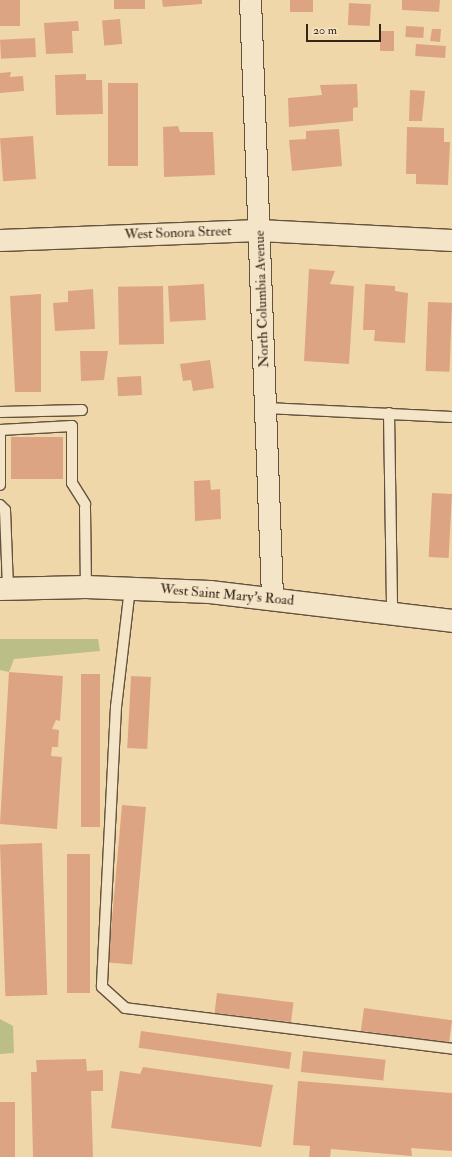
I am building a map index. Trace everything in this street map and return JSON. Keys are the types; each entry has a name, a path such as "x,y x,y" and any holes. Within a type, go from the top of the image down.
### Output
{"main road":[{"name":"West Saint Mary's Road","path":"4,588 130,588 272,598 452,621"}],"street":[{"name":"North Columbia Avenue","path":"250,0 272,598"},
{"name":"West Sonora Street","path":"0,240 259,230 452,240"}],"lane":[{"path":"266,408 452,417"},
{"path":"0,412 82,410"},
{"path":"388,413 392,613"},
{"path":"0,485 0,430 72,426 72,483 85,506 86,587"},
{"path":"0,505 5,510 4,588"},
{"path":"130,588 116,707 102,987 125,1008 452,1049"}],"green space":[{"path":"0,639 98,639 100,651 14,659 9,672 0,670"},
{"path":"0,1019 13,1026 14,1053 0,1054"}],"building":[{"path":"0,0 20,0 20,26 0,26"},
{"path":"114,0 145,0 145,9 114,9"},
{"path":"162,0 202,0 202,4 163,7"},
{"path":"290,0 313,0 313,12 290,12"},
{"path":"402,0 440,0 439,12 402,10"},
{"path":"349,3 371,4 370,26 348,25"},
{"path":"120,19 122,44 104,45 102,21"},
{"path":"78,21 79,31 72,31 73,53 46,54 44,23"},
{"path":"406,26 424,27 423,38 405,37"},
{"path":"432,29 441,29 440,42 430,41"},
{"path":"380,31 394,31 394,51 380,51"},
{"path":"35,38 36,57 1,59 0,40"},
{"path":"416,44 446,46 445,58 415,56"},
{"path":"11,72 10,77 23,76 24,91 0,93 0,73"},
{"path":"86,74 86,80 102,80 103,114 56,115 55,75"},
{"path":"108,83 138,83 138,166 108,166"},
{"path":"357,84 358,107 353,108 353,121 289,127 288,98 322,95 320,85"},
{"path":"410,90 425,91 422,121 409,121"},
{"path":"178,126 180,132 213,132 215,175 164,177 163,127"},
{"path":"407,127 444,128 444,142 450,142 448,185 416,184 416,174 406,174"},
{"path":"339,129 342,166 292,171 289,140 306,139 306,131"},
{"path":"33,136 36,179 3,181 0,138"},
{"path":"309,269 335,271 330,284 354,286 349,364 304,361"},
{"path":"204,284 206,320 170,322 168,286"},
{"path":"365,284 395,286 395,291 408,293 405,343 374,341 375,330 363,330"},
{"path":"163,286 164,344 119,345 118,287"},
{"path":"93,289 95,329 55,331 53,303 68,302 68,291"},
{"path":"41,294 41,392 15,392 10,296"},
{"path":"428,302 452,303 450,372 426,371"},
{"path":"80,351 108,351 104,380 81,381"},
{"path":"210,360 214,388 193,391 191,380 183,381 180,364"},
{"path":"141,376 142,395 118,396 117,377"},
{"path":"11,437 63,437 63,479 11,479"},
{"path":"210,480 211,490 220,489 221,519 195,521 194,481"},
{"path":"432,493 452,494 449,558 429,557"},
{"path":"9,672 63,676 60,721 56,720 52,729 59,730 58,747 52,747 51,756 62,757 57,829 0,824"},
{"path":"81,674 100,674 100,827 81,827"},
{"path":"131,676 151,677 147,749 127,748"},
{"path":"122,805 146,807 132,964 108,962"},
{"path":"42,843 47,995 5,996 0,844"},
{"path":"67,854 90,854 90,993 67,993"},
{"path":"217,993 293,1002 291,1022 215,1013"},
{"path":"364,1008 452,1020 449,1043 361,1031"},
{"path":"141,1031 292,1052 289,1069 139,1048"},
{"path":"303,1051 386,1060 383,1081 301,1072"},
{"path":"86,1059 87,1071 103,1070 103,1091 91,1091 93,1157 33,1157 31,1072 37,1072 36,1060"},
{"path":"143,1067 273,1085 261,1147 111,1128 120,1071 140,1074"},
{"path":"298,1081 452,1093 452,1151 411,1148 412,1156 331,1149 330,1157 309,1157 310,1146 293,1145"},
{"path":"0,1102 15,1102 15,1157 0,1157"}]}
